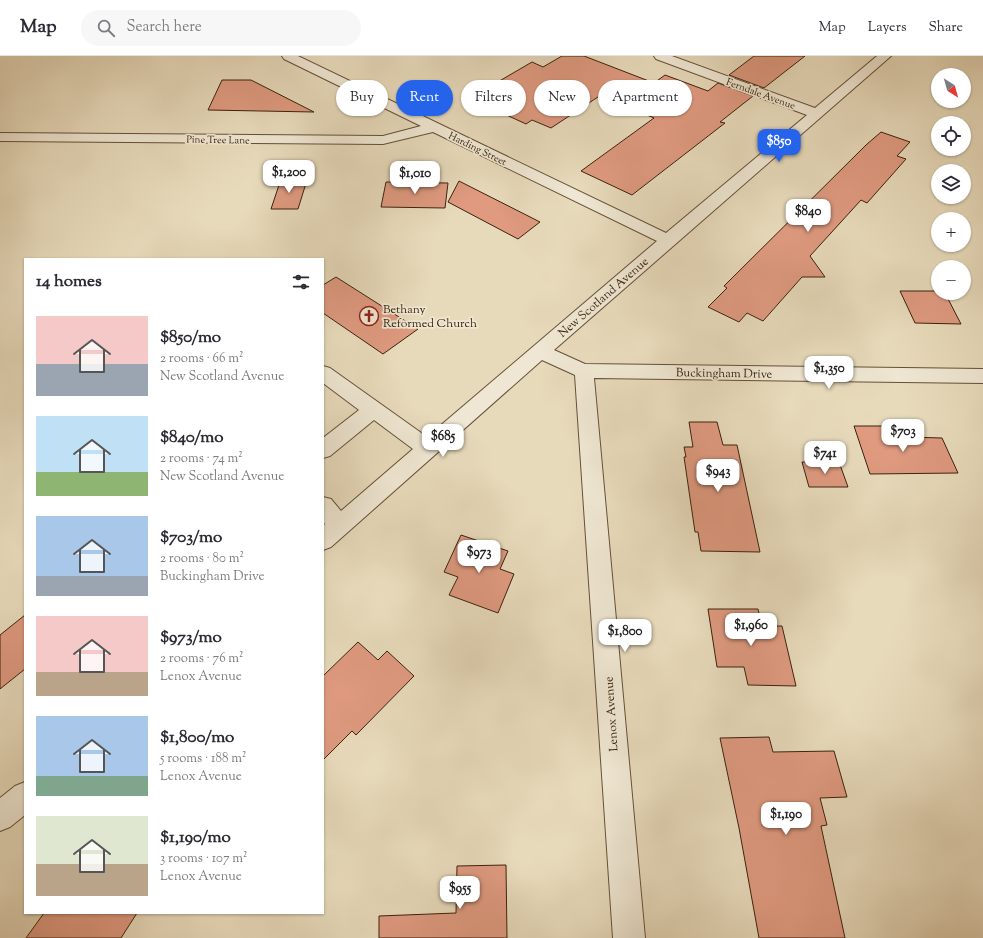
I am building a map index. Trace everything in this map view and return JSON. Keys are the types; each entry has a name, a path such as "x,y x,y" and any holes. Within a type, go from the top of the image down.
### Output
{"street":[{"name":"Harding Street","path":"288,56 668,240"},
{"name":"Ferndale Avenue","path":"660,56 817,114"},
{"name":"New Scotland Avenue","path":"324,539 668,240 885,56"},
{"name":"Pine Tree Lane","path":"0,137 383,140 434,127"},
{"name":"Buckingham Drive","path":"541,351 568,366 584,371 983,376"},
{"name":"Lenox Avenue","path":"584,371 629,938"},
{"path":"324,374 428,449"},
{"path":"324,449 374,409"},
{"path":"324,507 340,525"},
{"path":"0,817 24,797"}],"building":[{"path":"562,56 584,56 646,80 598,80 598,97 590,102 590,80 534,80 534,116 569,116 551,128 532,120 526,124 509,116 526,116 526,80 501,80 532,62 543,67"},
{"path":"754,56 805,56 764,88 729,75"},
{"path":"665,75 678,80 658,80"},
{"path":"222,80 251,80 314,112 208,110"},
{"path":"718,83 753,96 720,122 725,123 632,195 581,171 654,118 649,116 692,116 692,85 708,91"},
{"path":"881,132 910,142 897,156 906,159 867,203 861,200 810,256 825,277 802,277 763,321 747,313 739,322 708,307 727,288 724,286 866,145"},
{"path":"281,179 307,180 298,209 271,209"},
{"path":"459,181 540,222 518,239 448,202"},
{"path":"386,182 448,183 445,208 381,207"},
{"name":"Bethany Reformed Church","path":"336,277 418,329 383,354 324,314 324,284"},
{"path":"900,291 931,291 931,300 949,300 961,324 915,323"},
{"path":"689,422 717,422 723,445 737,445 760,552 701,551 698,532 695,532 684,457 686,457 684,447 693,447"},
{"path":"854,426 889,426 892,434 906,434 907,437 942,438 958,473 870,474"},
{"path":"802,462 839,462 848,487 809,487"},
{"path":"461,535 508,551 500,569 514,574 498,613 449,595 458,577 444,572"},
{"path":"708,609 758,609 762,626 782,626 796,686 748,685 744,667 717,667"},
{"path":"24,616 24,670 0,689 0,635"},
{"path":"358,642 378,660 387,651 414,676 356,735 352,731 324,759 324,675"},
{"path":"769,737 773,752 834,751 847,797 820,798 827,825 821,826 845,938 759,938 739,828 720,738"},
{"path":"506,865 507,938 379,938 379,916 456,913 457,866"},
{"path":"43,914 136,914 121,938 26,938"}],"place":[{"name":"Bethany Reformed Church","path":"369,316"}]}
